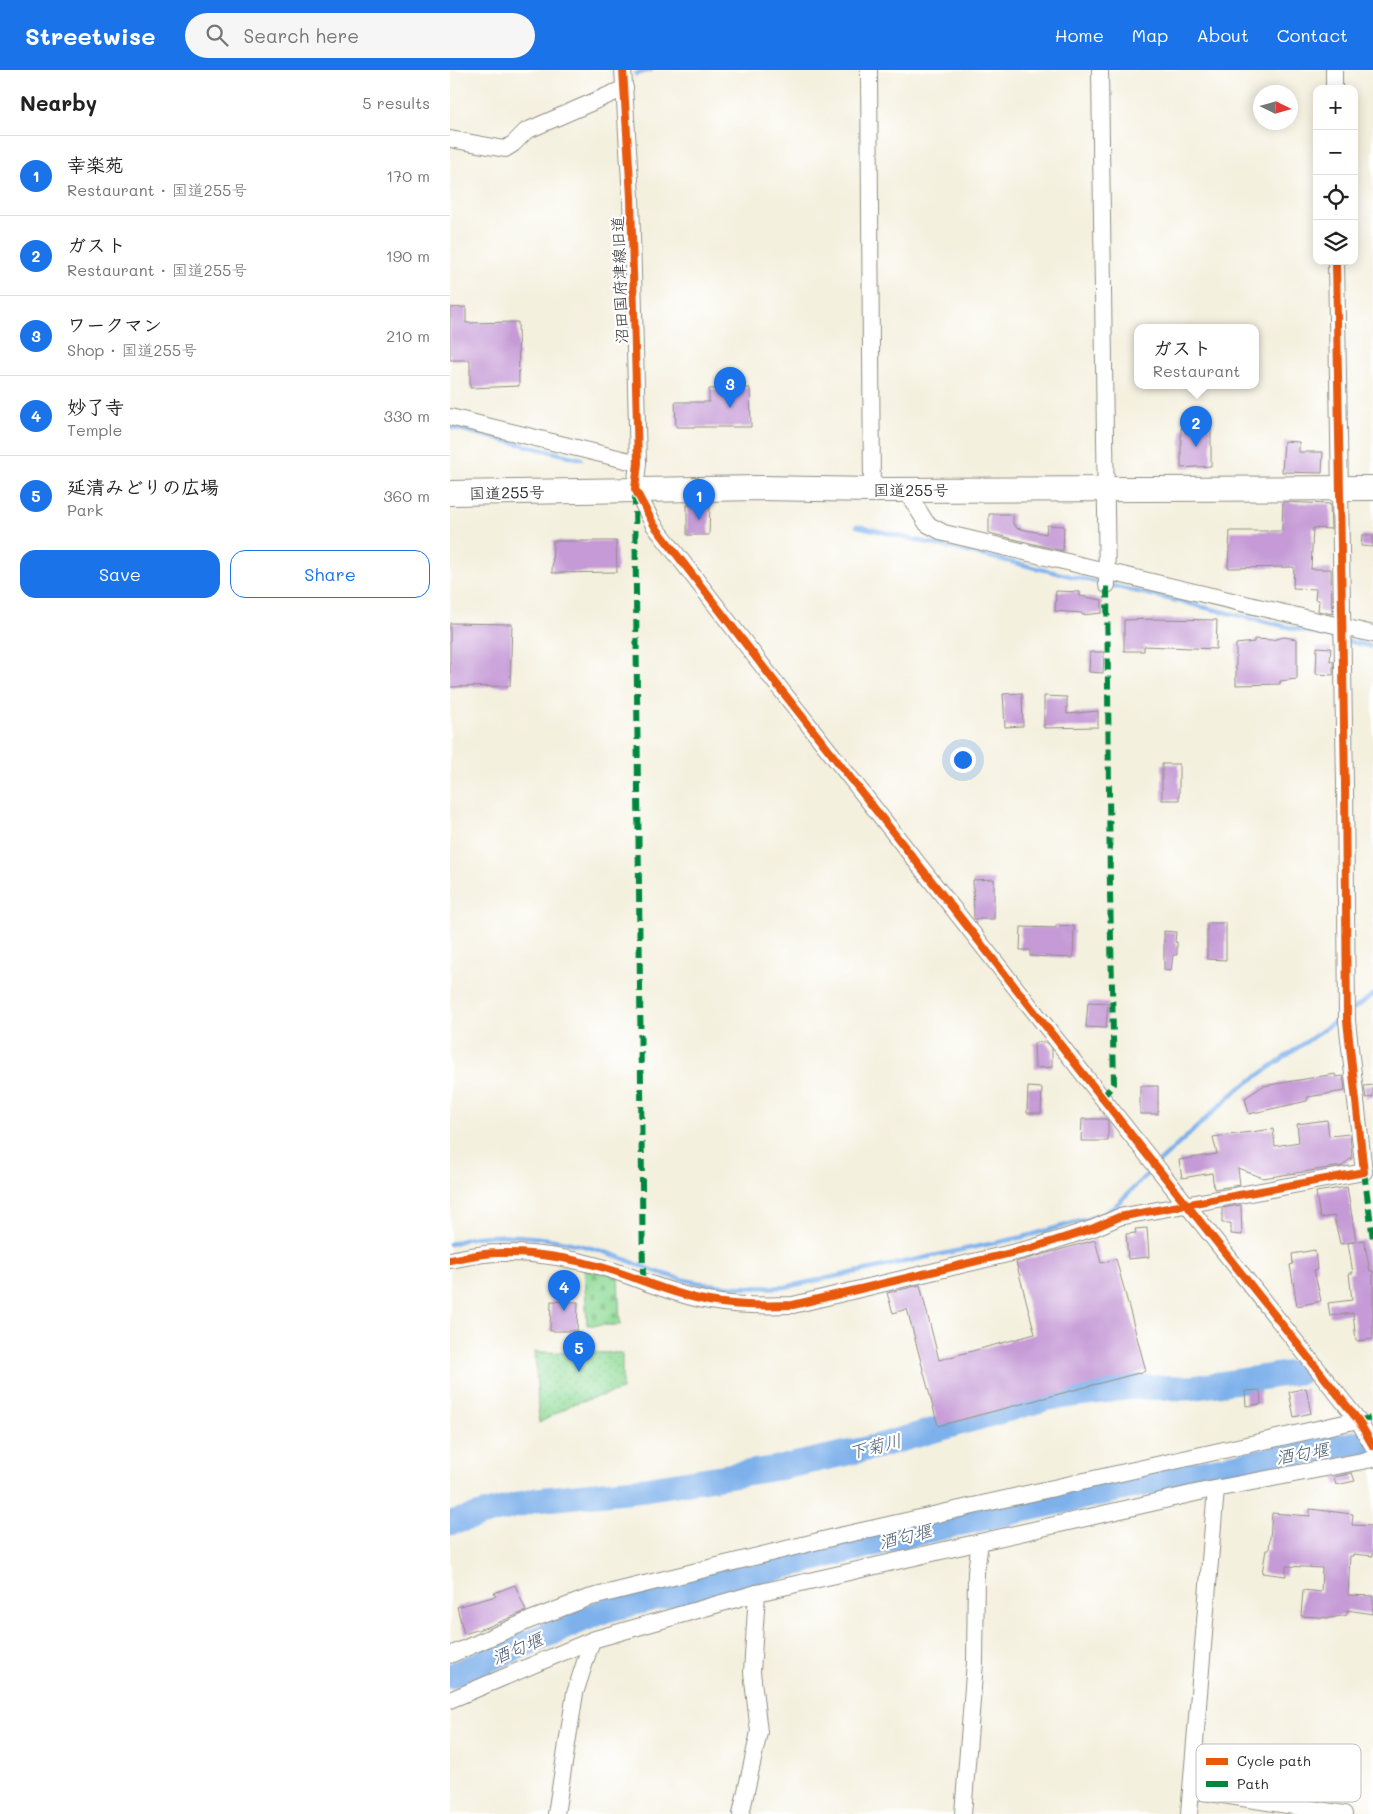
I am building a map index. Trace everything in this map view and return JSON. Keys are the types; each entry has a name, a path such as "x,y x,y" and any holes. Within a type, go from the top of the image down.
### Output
{"highway":[{"name":"国道255号","path":"450,493 761,488 1105,490 1373,488"}],"street":[{"name":"沼田国府津線旧道","path":"624,70 631,197 638,463 635,489"},
{"path":"869,70 872,490"},
{"path":"1100,70 1107,576"},
{"path":"1334,70 1334,85"},
{"path":"450,139 505,149 526,131 625,88"},
{"path":"450,1260 497,1252 555,1256 589,1264 710,1301 768,1306 793,1305 1032,1248 1094,1228 1119,1217 1364,1172 1367,1143 1347,1021 1346,813 1336,265"},
{"path":"450,417 638,463"},
{"path":"635,489 654,525 771,677 1358,1421 1373,1446"},
{"path":"905,490 927,524 944,533 1107,576 1373,634"},
{"path":"450,1655 530,1620 588,1598 839,1536 1358,1421"},
{"path":"450,1700 592,1640 757,1593 1216,1489 1373,1460"},
{"path":"1189,1814 1216,1489"},
{"path":"963,1814 975,1662 976,1572 980,1542"},
{"path":"741,1814 759,1732 752,1672 757,1593"},
{"path":"556,1814 575,1693 592,1640"},
{"path":"1191,1790 1196,1791"},
{"path":"1268,1802 1344,1814"}],"green space":[{"path":"584,1267 618,1276 620,1325 587,1325"},
{"path":"535,1352 622,1353 622,1390 575,1403 539,1423"}],"building":[{"path":"466,307 466,323 518,322 519,386 470,388 470,360 450,360 450,308"},
{"path":"750,388 751,427 676,427 675,402 709,402 709,389"},
{"path":"1211,427 1211,466 1181,468 1181,428"},
{"path":"1284,441 1299,442 1299,452 1323,452 1322,473 1282,472"},
{"path":"1283,502 1330,504 1331,529 1313,528 1311,569 1331,569 1332,614 1318,611 1319,600 1315,600 1316,589 1293,588 1294,567 1228,568 1230,531 1282,531"},
{"path":"710,504 709,535 687,535 687,505"},
{"path":"989,514 1013,514 1013,525 1016,525 1016,528 1046,534 1047,525 1064,526 1063,551 989,533"},
{"path":"1362,535 1373,535 1373,547 1361,546"},
{"path":"553,541 616,541 617,572 552,573"},
{"path":"1056,591 1080,592 1080,596 1102,600 1102,613 1082,615 1082,613 1055,611"},
{"path":"1124,620 1217,620 1216,649 1144,646 1144,651 1124,651"},
{"path":"450,623 512,624 510,686 450,687"},
{"path":"1284,637 1297,639 1297,679 1280,681 1280,684 1236,685 1236,644 1254,642 1254,639 1272,640"},
{"path":"1317,647 1331,648 1330,661 1333,661 1333,675 1316,674"},
{"path":"1090,652 1104,652 1103,673 1089,672"},
{"path":"1022,693 1023,726 1005,727 1003,694"},
{"path":"1044,696 1067,697 1067,714 1098,711 1098,727 1044,728"},
{"path":"1162,764 1179,764 1179,800 1162,800"},
{"path":"994,879 994,919 974,919 973,880"},
{"path":"1207,923 1226,923 1226,960 1207,959"},
{"path":"1056,925 1074,926 1073,958 1030,956 1030,950 1020,950 1021,927 1056,928"},
{"path":"1164,931 1176,932 1177,955 1173,955 1171,971 1164,970"},
{"path":"1088,1002 1108,1003 1106,1028 1086,1027"},
{"path":"1046,1042 1052,1050 1052,1067 1035,1068 1034,1043"},
{"path":"1335,1074 1336,1077 1343,1076 1345,1091 1308,1097 1307,1101 1249,1114 1245,1098 1263,1086"},
{"path":"1373,1085 1373,1097 1366,1098 1364,1086"},
{"path":"1140,1086 1158,1086 1158,1114 1140,1114"},
{"path":"1028,1087 1042,1088 1041,1113 1027,1113"},
{"path":"1082,1119 1106,1119 1108,1122 1108,1141 1081,1141"},
{"path":"1327,1120 1329,1136 1350,1134 1352,1159 1342,1166 1263,1178 1238,1168 1240,1185 1214,1189 1212,1173 1182,1178 1179,1160 1217,1154 1213,1137 1273,1129 1275,1146 1299,1142 1297,1124"},
{"path":"1347,1187 1356,1241 1340,1244 1334,1216 1320,1218 1316,1192"},
{"path":"1241,1205 1242,1235 1231,1234 1231,1223 1222,1223 1222,1208"},
{"path":"1147,1228 1149,1257 1128,1259 1126,1234 1136,1233 1135,1229"},
{"path":"1095,1240 1101,1263 1116,1259 1146,1371 938,1426 907,1309 893,1313 887,1293 920,1285 939,1360 1035,1334 1016,1262"},
{"path":"1364,1240 1370,1271 1373,1271 1373,1339 1356,1341 1353,1313 1330,1316 1328,1303 1352,1300 1349,1273 1353,1273 1348,1243"},
{"path":"1315,1250 1317,1270 1314,1270 1321,1301 1297,1306 1290,1265 1293,1264 1292,1254"},
{"path":"551,1301 578,1302 577,1331 550,1331"},
{"path":"1306,1388 1311,1413 1294,1417 1289,1392"},
{"path":"1260,1390 1261,1404 1246,1406 1245,1391"},
{"path":"1352,1473 1355,1481 1336,1485 1334,1477"},
{"path":"1310,1509 1353,1514 1352,1525 1373,1526 1373,1556 1353,1554 1353,1556 1350,1556 1348,1595 1373,1596 1373,1614 1347,1610 1347,1615 1330,1618 1301,1616 1303,1590 1321,1592 1322,1568 1286,1566 1286,1576 1262,1573 1266,1550 1269,1550 1272,1513 1310,1516"},
{"path":"515,1585 526,1611 490,1626 464,1634 457,1607 496,1596 494,1593"}],"waterway":[{"path":"636,74 651,70"},
{"path":"450,427 581,459"},
{"path":"857,526 1373,647"},
{"path":"1352,1010 1373,995"},
{"path":"1158,1163 1236,1091 1343,1016"},
{"path":"450,1244 473,1238 493,1236 544,1238 595,1249 657,1272 694,1282 754,1288 785,1287 1023,1237 1102,1215 1113,1208 1153,1169"},
{"name":"下菊川","path":"450,1523 536,1500 645,1489 784,1467 875,1447 1048,1398 1132,1387 1191,1388 1300,1372"},
{"name":"酒匂堰","path":"450,1676 606,1610 943,1527 1195,1473 1373,1440"}],"marked path":[{"path":"635,494 643,1282"},
{"path":"1102,1098 1114,1084 1107,585"},
{"path":"1364,1172 1373,1239"},
{"path":"1358,1420 1373,1418"}],"cycle path":[{"path":"623,70 631,197 638,463 635,489 654,525 771,677 1358,1420 1373,1446"},
{"path":"450,1260 493,1253 532,1254 565,1258 598,1266 669,1290 709,1301 730,1304 793,1305 1032,1248 1094,1228 1119,1217 1364,1172 1347,1021 1336,265"}],"place":[{"name":"ワークマン","path":"730,408"},
{"name":"ガスト","path":"1196,447"},
{"name":"幸楽苑","path":"699,520"},
{"name":"妙了寺","path":"564,1311"},
{"name":"延清みどりの広場","path":"579,1372"}]}
